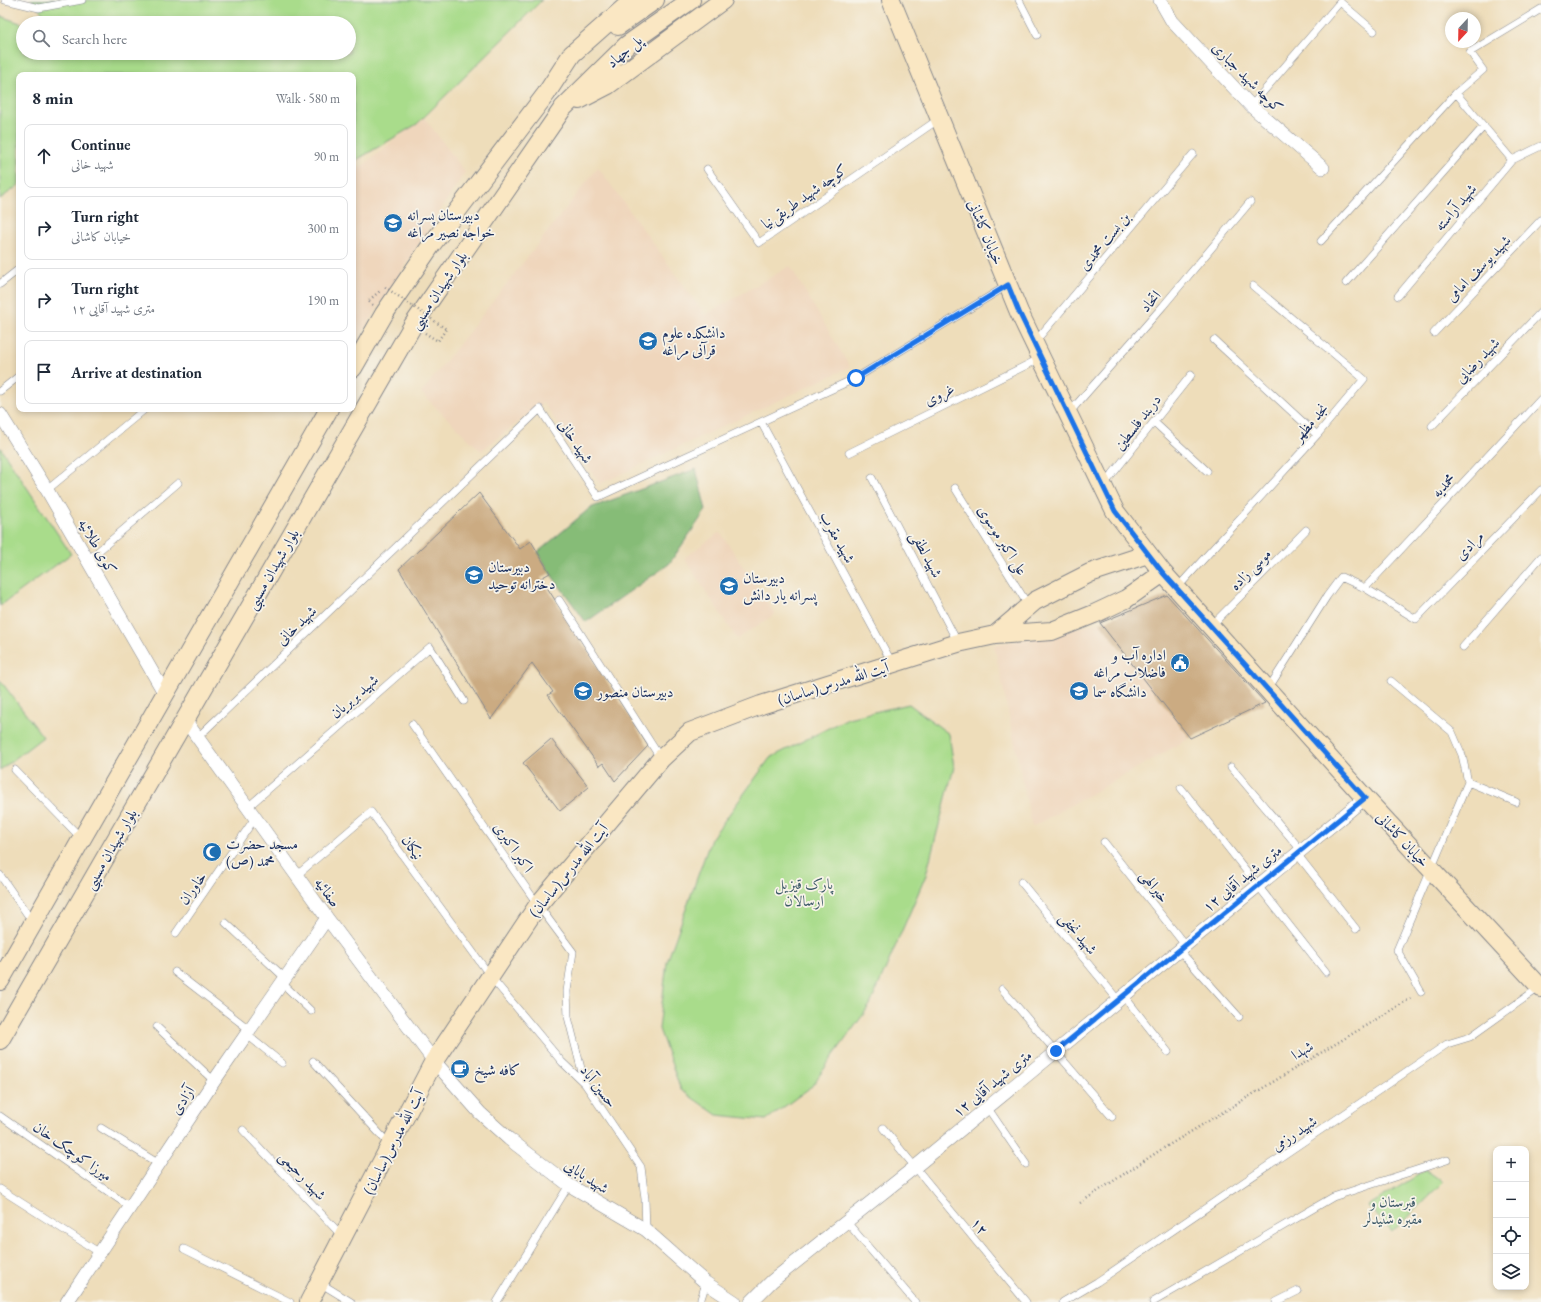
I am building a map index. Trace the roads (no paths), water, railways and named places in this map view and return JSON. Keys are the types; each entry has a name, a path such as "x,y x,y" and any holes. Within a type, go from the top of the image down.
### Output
{"main road":[{"name":"بلوار شهیدان مسیبی","path":"356,363 384,314 432,244 546,94 572,54 633,0"},
{"name":"پل جهاد","path":"546,94 615,28 655,0"},
{"name":"پل جهاد","path":"562,108 627,45 691,0"},
{"path":"562,108 608,85 723,0"},
{"name":"خیابان کاشانی","path":"896,2 939,119 1008,285 1115,511 1176,588 1365,798 1541,987"},
{"name":"بلوار شهیدان مسیبی","path":"0,1040 413,325 562,108"},
{"name":"بلوار شهیدان مسیبی","path":"0,981 327,412"},
{"name":"آیت الله مدرس(ساسان)","path":"995,635 1028,606 1090,573 1148,554"},
{"name":"آیت الله مدرس(ساسان)","path":"309,1302 344,1238 434,1061 538,905 661,759 690,732 762,705 893,665 958,643 995,635 1052,631 1126,599 1163,573"}],"street":[{"name":"کوچه شهید جباری","path":"1160,0 1172,21 1251,106 1323,168"},
{"name":"کوی طلائیه","path":"0,414 47,490 165,694"},
{"name":"صفائیه","path":"185,720 296,876 434,1061"},
{"name":"۱۲ متری شهید آقایی","path":"751,1302 772,1281 988,1107 1365,798"},
{"name":"آزادی","path":"67,1302 214,1081 327,918"},
{"name":"شهید بابایی","path":"434,1061 480,1113 508,1139 569,1184 646,1230 706,1283 735,1302"}],"lane":[{"path":"6,0 39,8 82,0"},
{"path":"1019,0 1037,34"},
{"path":"1251,106 1340,2 1374,31"},
{"path":"1321,241 1456,93 1483,70 1470,52 1541,9"},
{"path":"1456,93 1512,160"},
{"name":"کوچه شهید طریقی‌نیا","path":"707,169 759,243 939,119"},
{"path":"1346,283 1484,126"},
{"name":"شهید آراسته","path":"1398,296 1512,160 1541,146"},
{"name":"بن بست محمدی","path":"1038,351 1193,154"},
{"name":"اتحاد","path":"1068,414 1163,306 1250,202"},
{"name":"شهید یوسف امامی","path":"1434,333 1541,220"},
{"path":"0,284 16,271"},
{"name":"شهید خانی","path":"198,737 540,409 598,497 856,378 1008,285"},
{"name":"نجد مظهر","path":"1176,588 1317,435 1364,379 1253,286"},
{"name":"شهید رضایی","path":"1432,426 1541,312"},
{"path":"1214,340 1317,435"},
{"name":"غروی","path":"849,453 1038,351"},
{"name":"دربند فلسطین","path":"1103,486 1191,375"},
{"path":"0,392 16,379"},
{"name":"محمدیه","path":"1364,588 1541,399"},
{"path":"47,490 141,412"},
{"name":"شهید مقرب","path":"761,422 893,665"},
{"path":"1154,422 1207,471"},
{"name":"شهید لطفی","path":"872,478 958,643"},
{"path":"88,560 178,482"},
{"name":"علی اکبر موسوی","path":"955,488 1028,606"},
{"name":"مرادی","path":"1364,588 1416,619 1541,490"},
{"name":"موسی زاده","path":"1211,626 1306,530"},
{"path":"1462,647 1541,557"},
{"path":"1268,689 1327,596 1341,577 1364,588"},
{"path":"559,600 661,759"},
{"name":"شهید بربریان","path":"248,807 430,647 464,701"},
{"path":"1391,681 1452,732 1462,755 1468,782 1397,950 1421,992"},
{"name":"اکبر اکبری","path":"412,724 538,905 573,952 567,991 568,1017 585,1084"},
{"path":"1231,767 1299,852 1356,929"},
{"path":"15,770 82,839"},
{"path":"1468,782 1516,802"},
{"path":"1181,788 1259,885 1326,972"},
{"name":"نیکان","path":"296,876 371,812 491,977"},
{"name":"خاوران","path":"176,933 256,818"},
{"name":"خیرالهی","path":"1104,842 1182,948 1239,1017"},
{"path":"0,875 34,923"},
{"name":"شهید نجفی","path":"1021,882 1168,1052"},
{"path":"226,923 284,981 311,1011"},
{"path":"175,972 248,1032 282,1063"},
{"name":"حسین آباد","path":"491,977 562,1062 585,1084 641,1167 645,1198 646,1230"},
{"name":"شهید رزمی","path":"1063,1302 1110,1273 1447,1044 1470,1037 1541,987"},
{"path":"1002,989 1112,1117"},
{"path":"157,1027 214,1081"},
{"path":"312,1061 391,1145"},
{"path":"988,1107 1026,1164"},
{"name":"میرزا کوچک خان","path":"0,1116 130,1207"},
{"path":"101,1128 159,1164"},
{"name":"۱۲","path":"883,1128 1026,1302"},
{"name":"شهید رحیمی","path":"243,1130 344,1238"},
{"path":"1153,1302 1333,1197 1447,1160"},
{"path":"497,1302 569,1184"},
{"path":"0,1189 100,1253"},
{"path":"846,1221 915,1302"},
{"path":"184,1249 290,1302"},
{"path":"320,1283 352,1302"},
{"path":"700,1302 706,1283"},
{"path":"1276,1302 1298,1291"}],"place":[{"name":"دبیرستان پسرانه خواجه نصیر مراغه","path":"393,223"},
{"name":"دانشکده علوم قرآنی مراغه","path":"648,341"},
{"name":"دبیرستان دخترانه توحید","path":"474,575"},
{"name":"دبیرستان پسرانه یار دانش","path":"729,586"},
{"name":"اداره آب و فاضلاب مراغه","path":"1180,663"},
{"name":"دبیرستان منصور","path":"583,691"},
{"name":"دانشگاه سما","path":"1079,691"},
{"name":"مسجد حضرت محمد (ص)","path":"212,852"},
{"name":"کافه شیخ","path":"460,1069"}],"park label":[{"name":"پارک قیزیل ارسالان","path":"804,892"},
{"name":"قبرستان و مقبره شئیدلر","path":"1393,1210"}]}
